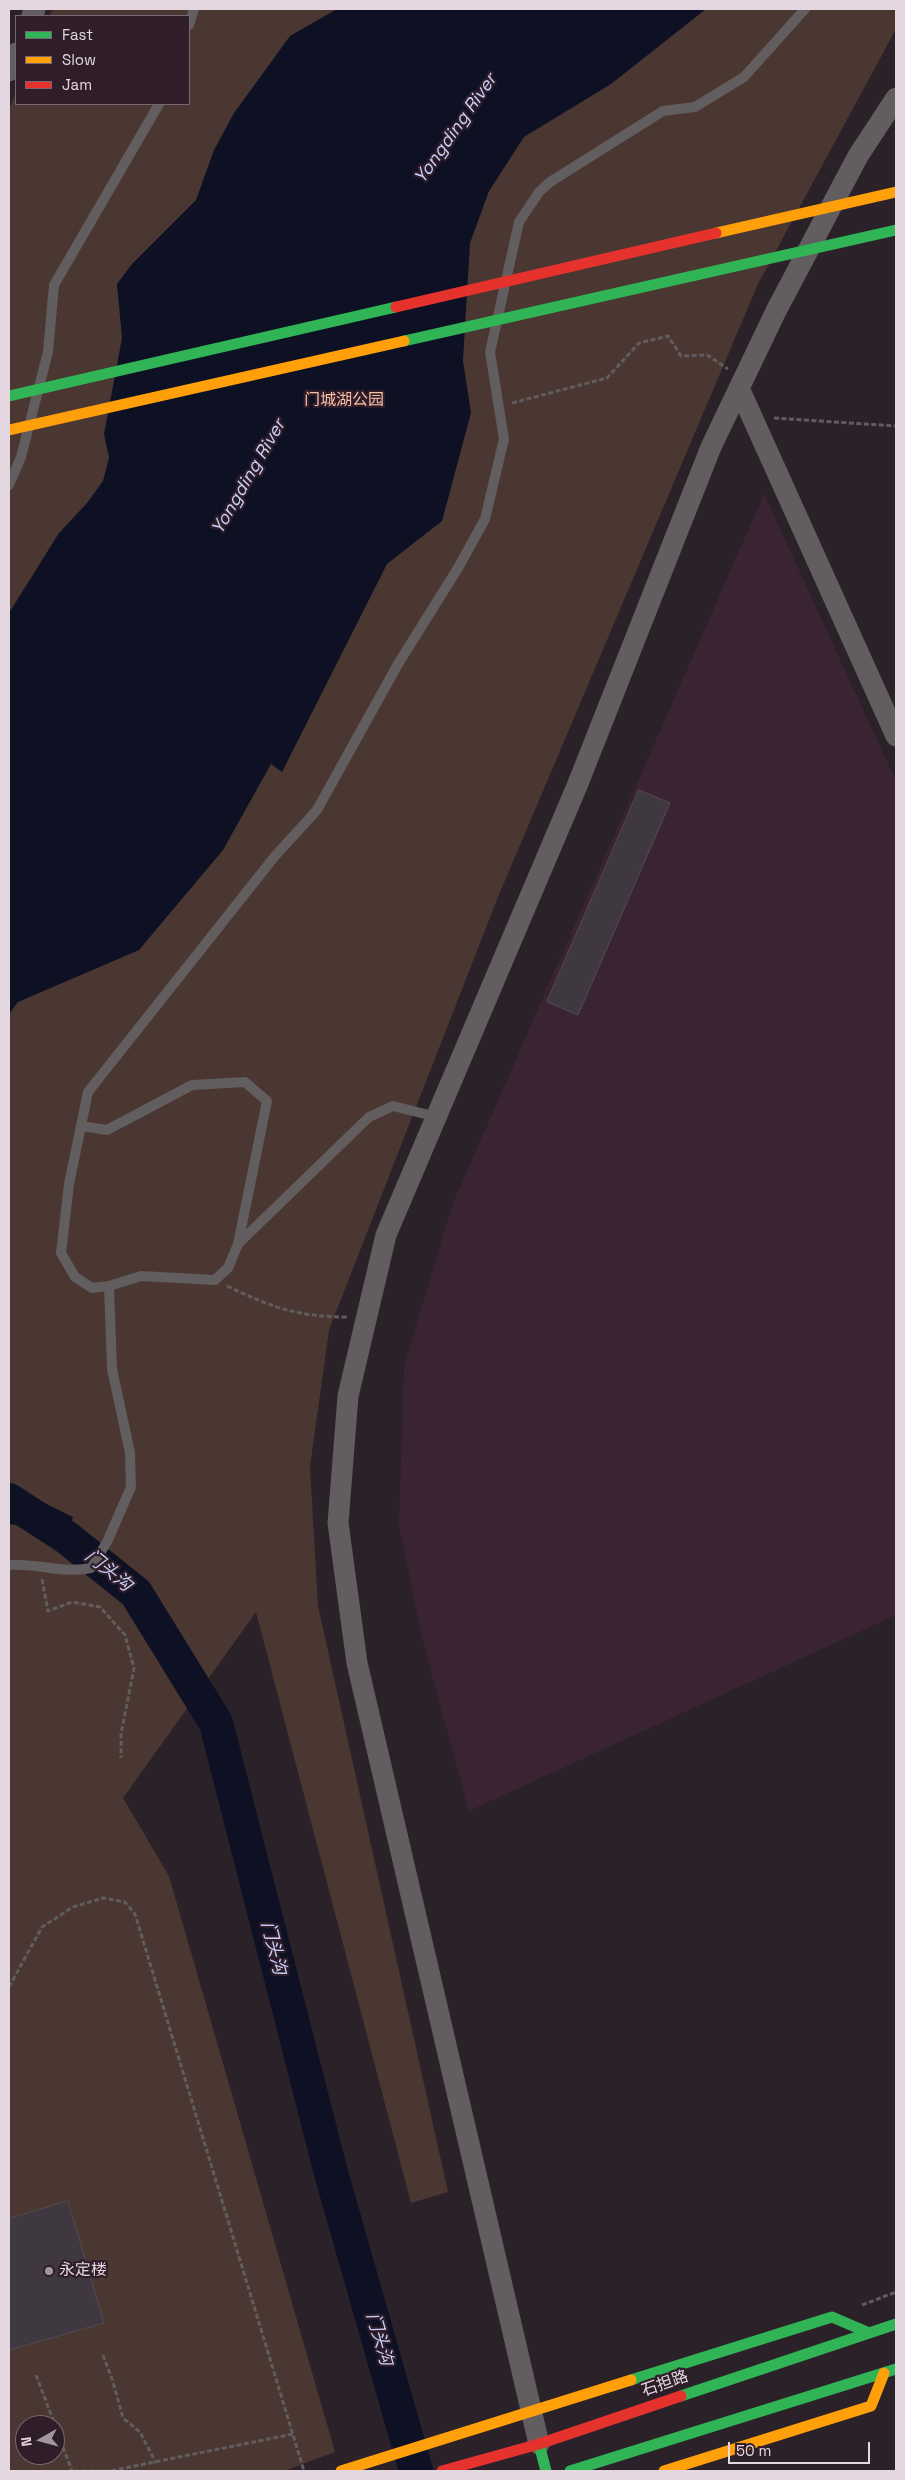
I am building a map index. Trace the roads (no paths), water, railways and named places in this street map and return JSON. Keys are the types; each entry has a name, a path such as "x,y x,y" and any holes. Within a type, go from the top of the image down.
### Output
{"main road":[{"path":"9,396 896,192"},
{"path":"9,430 896,230"},
{"path":"341,2471 532,2410 625,2384 832,2317 867,2332"},
{"name":"石担路","path":"442,2471 539,2444 867,2332 896,2324"},
{"path":"570,2471 896,2369"},
{"path":"664,2471 871,2406 884,2373"},
{"path":"539,2444 546,2471"}],"street":[{"path":"9,71 15,56"},
{"path":"539,2444 357,1663 338,1522 348,1396 386,1235 577,786 711,447 776,311 858,156 896,98"},
{"path":"741,384 752,416 896,736"}],"lane":[{"path":"190,22 194,9"},
{"path":"81,1126 107,1130 192,1085 245,1082 267,1101 238,1244 228,1268 215,1280 141,1276 109,1286 92,1288 75,1277 61,1252 69,1184 88,1092 275,856 317,810 398,664 458,568 485,519 504,439 490,352 519,222 539,192 550,182 663,111 695,107 744,77 805,9"},
{"path":"9,485 21,457 48,352 54,285 157,105"},
{"path":"238,1244 369,1118 393,1106 437,1117"},
{"path":"9,1564 25,1564 64,1571 91,1568 107,1542 131,1487 130,1453 112,1369 109,1286"}],"water":[{"name":"Yongding River","path":"337,9 706,9 611,84 524,137 489,191 470,243 463,361 471,413 442,521 387,564 282,772 271,764 223,850 139,950 18,1002 9,1014 9,613 59,533 87,503 103,481 109,458 104,434 122,338 117,284 132,264 196,200 214,150 234,113 290,36"},
{"path":"9,1486 73,1517 66,1537 55,1548 19,1525 9,1524"}],"waterway":[{"name":"门头沟","path":"9,1500 66,1537 136,1593 216,1723 331,2173 416,2471"}],"place":[{"name":"永定楼","path":"49,2271"}],"park label":[{"name":"门城湖公园","path":"344,401"}]}
